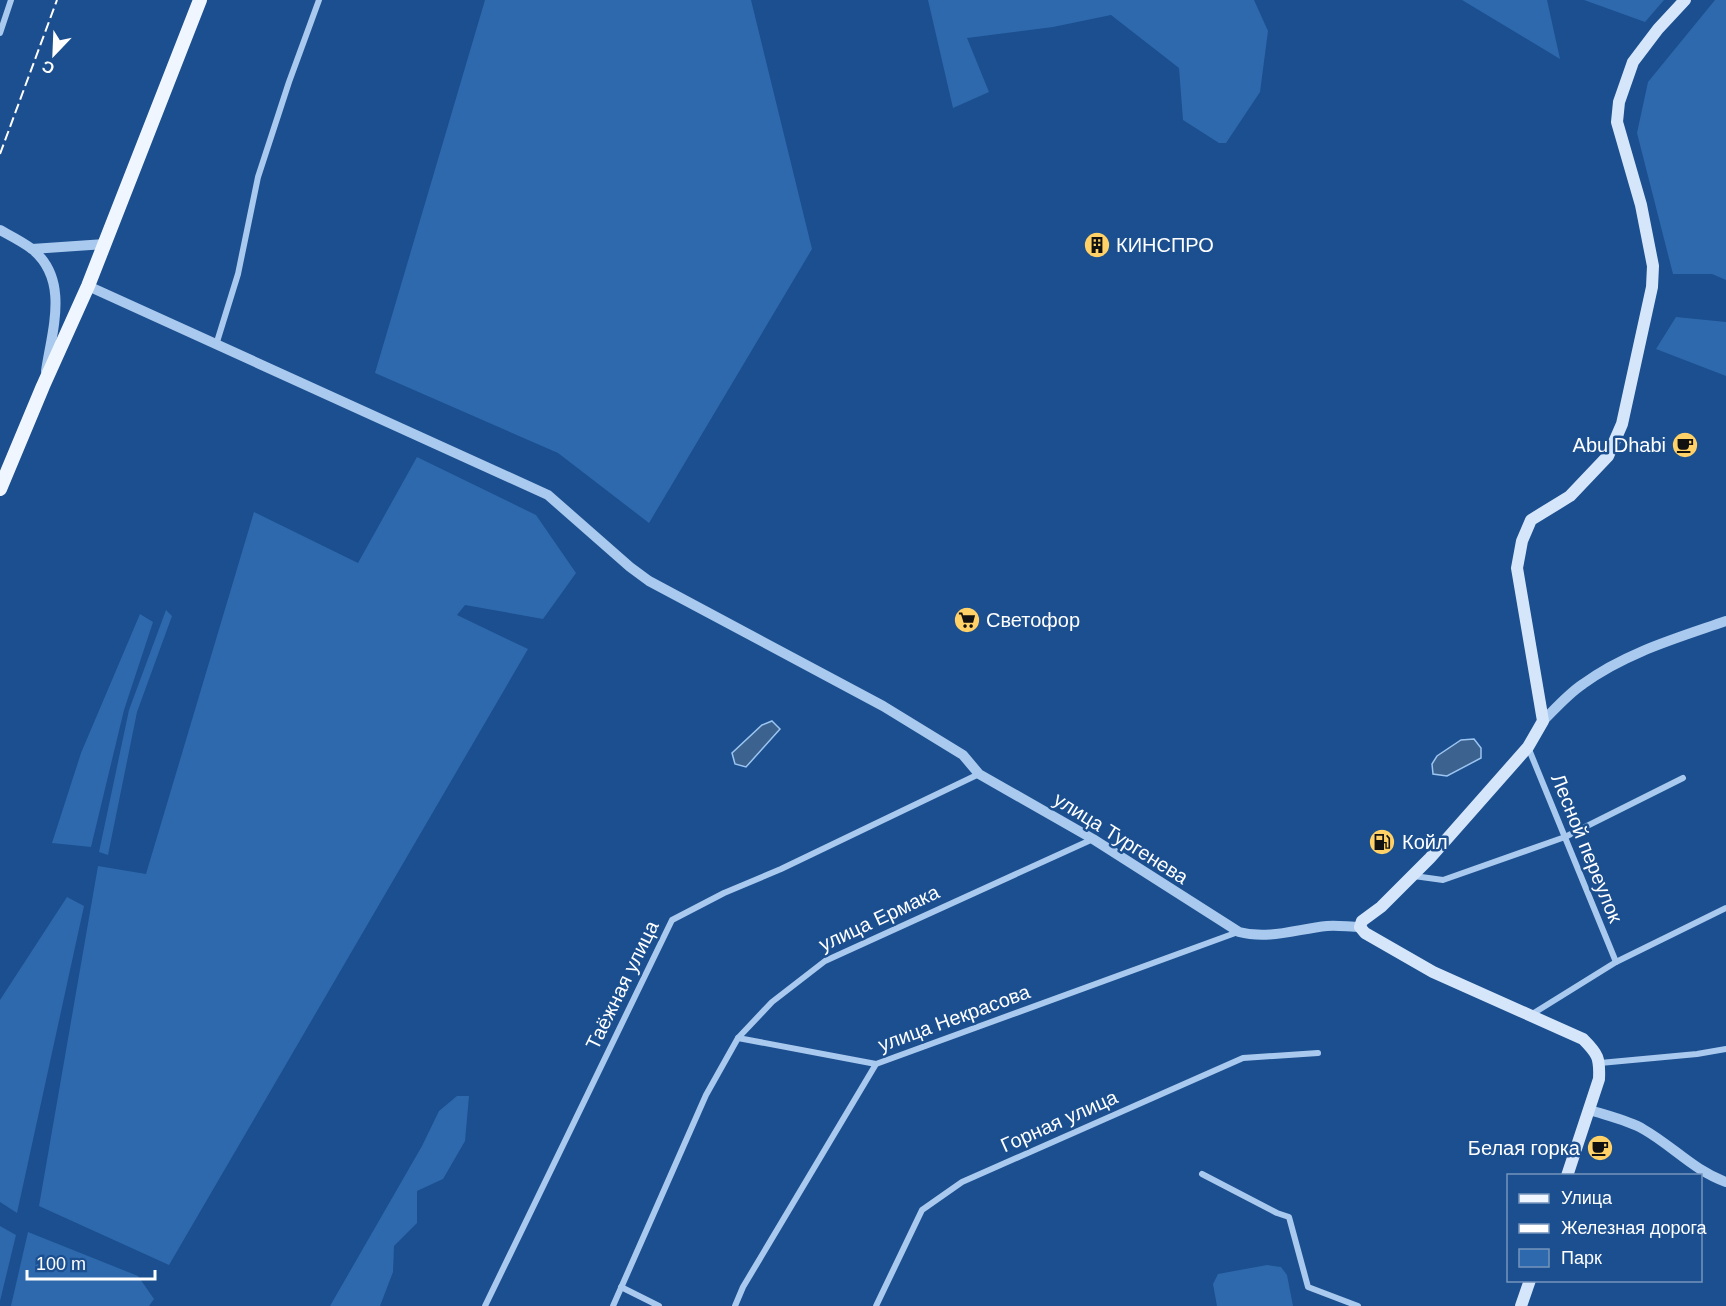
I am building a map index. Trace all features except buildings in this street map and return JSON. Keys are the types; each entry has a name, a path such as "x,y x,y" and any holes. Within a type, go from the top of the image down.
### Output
{"main road":[{"path":"0,489 88,286 200,0"},
{"path":"1568,1174 1599,1079 1600,1063 1596,1052 1583,1039 1433,972 1365,933 1360,927 1362,921 1381,907 1413,876 1528,747 1543,722 1517,568 1522,541 1531,520 1570,496 1608,456 1622,424 1652,287 1653,266 1641,206 1617,122 1619,102 1633,62 1684,0"},
{"path":"1521,1306 1530,1282"}],"street":[{"path":"0,33 11,0"},
{"path":"216,345 238,274 258,177 319,0"},
{"path":"0,231 32,249 44,261 50,271 56,292 44,386"},
{"path":"32,249 105,244"},
{"name":"улица Тургенева","path":"88,286 548,495 630,567 649,580 883,706 963,755 979,774 1093,839 1239,932 1252,935 1274,935 1329,925 1360,927"},
{"path":"1543,722 1582,684 1628,657 1726,621"},
{"name":"Лесной переулок","path":"1528,747 1616,962"},
{"name":"Таёжная улица","path":"485,1306 672,920 724,893 781,869 979,774"},
{"path":"1413,876 1443,880 1565,837 1683,778"},
{"name":"улица Ермака","path":"613,1306 706,1095 738,1038 772,1002 825,961 1093,839"},
{"path":"1528,1016 1616,962 1726,908"},
{"name":"улица Некрасова","path":"735,1306 743,1287 876,1064 1239,932"},
{"path":"738,1038 876,1064"},
{"path":"1600,1063 1726,1049"},
{"name":"Горная улица","path":"876,1306 922,1210 962,1182 1243,1058 1318,1053"},
{"path":"1590,1110 1642,1128 1694,1167 1726,1182"},
{"path":"1202,1174 1289,1217 1308,1287 1358,1306"},
{"path":"621,1287 659,1306"}],"green space":[{"path":"485,0 751,0 812,249 649,523 558,453 375,373"},
{"path":"928,0 1254,0 1268,31 1260,92 1226,143 1219,143 1183,120 1179,68 1111,15 1053,27 967,38 989,92 953,108"},
{"path":"1462,0 1547,0 1560,59"},
{"path":"1584,0 1664,0 1645,22"},
{"path":"1715,0 1726,0 1726,280 1712,274 1673,274 1637,133 1648,82"},
{"path":"1676,317 1726,322 1726,376 1656,349"},
{"path":"417,457 536,515 576,573 543,619 465,605 457,615 528,649 169,1265 39,1206 98,866 146,874 254,512 358,563"},
{"path":"166,610 172,616 137,712 108,855 99,852 129,710"},
{"path":"140,614 153,622 124,710 91,847 52,843 81,753"},
{"path":"67,897 84,906 17,1213 0,1202 0,1000"},
{"path":"457,1096 469,1096 465,1141 443,1179 417,1191 417,1223 394,1246 393,1272 380,1306 330,1306 422,1146 439,1111"},
{"path":"0,1226 16,1235 0,1301"},
{"path":"28,1232 138,1276 154,1299 149,1306 11,1306"},
{"path":"1267,1265 1281,1267 1287,1275 1293,1306 1217,1306 1213,1284 1218,1274"}],"shaded area":[{"path":"772,721 780,729 746,767 735,764 732,753 762,725"},
{"path":"1474,739 1481,748 1481,758 1447,776 1433,774 1432,764 1437,756 1461,740"}],"railway":[{"path":"0,154 57,0"}],"place":[{"name":"КИНСПРО","path":"1097,245"},
{"name":"Abu Dhabi","path":"1685,445"},
{"name":"Светофор","path":"967,620"},
{"name":"Койл","path":"1382,842"},
{"name":"Белая горка","path":"1600,1148"}]}
